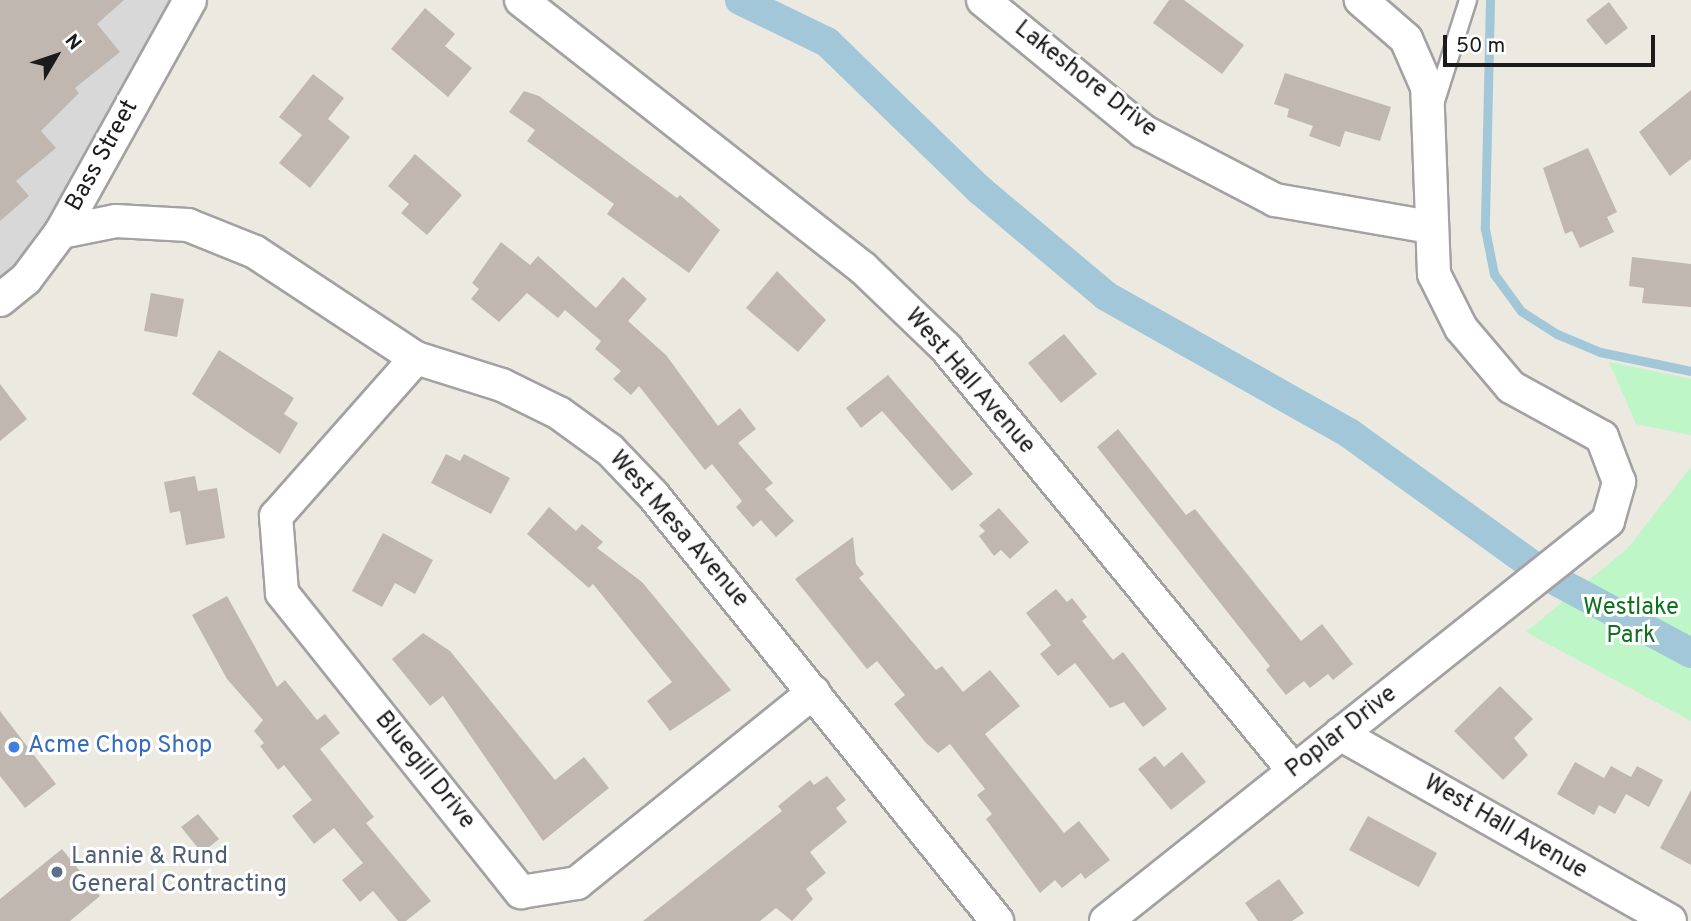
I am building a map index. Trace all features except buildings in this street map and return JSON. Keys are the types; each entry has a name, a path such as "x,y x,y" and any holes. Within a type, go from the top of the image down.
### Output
{"street":[{"name":"Bass Street","path":"0,300 33,272 61,232 190,0"},
{"name":"West Hall Avenue","path":"521,0 863,268 946,348 1294,771"},
{"name":"Lakeshore Drive","path":"983,0 1143,131 1275,200 1429,228"},
{"name":"Poplar Drive","path":"1106,921 1608,521 1619,482 1602,437 1511,387 1461,328 1434,274 1429,228 1430,129 1427,87 1406,39 1361,0"},
{"name":"West Mesa Avenue","path":"61,232 116,221 188,225 255,252 416,358 502,385 559,413 610,450 814,692 997,921"},
{"name":"Bluegill Drive","path":"416,358 275,516 282,593 521,892 577,883 814,692"},
{"name":"West Hall Avenue","path":"1340,734 1618,908 1670,921"}],"lane":[{"path":"1430,129 1468,0"}],"shaded area":[{"path":"0,0 170,0 43,232 0,281"}],"green space":[{"path":"1609,362 1691,379 1691,435 1636,424"},
{"name":"Westlake Park","path":"1691,467 1691,721 1526,632 1627,549"}],"waterway":[{"path":"740,0 827,42 981,191 1106,296 1349,433 1549,577 1691,653"},
{"path":"1490,0 1485,229 1494,274 1521,311 1557,334 1600,352 1691,371"}],"place":[{"name":"Acme Chop Shop","path":"14,747"},
{"name":"Lannie & Rund General Contracting","path":"57,872"}]}
